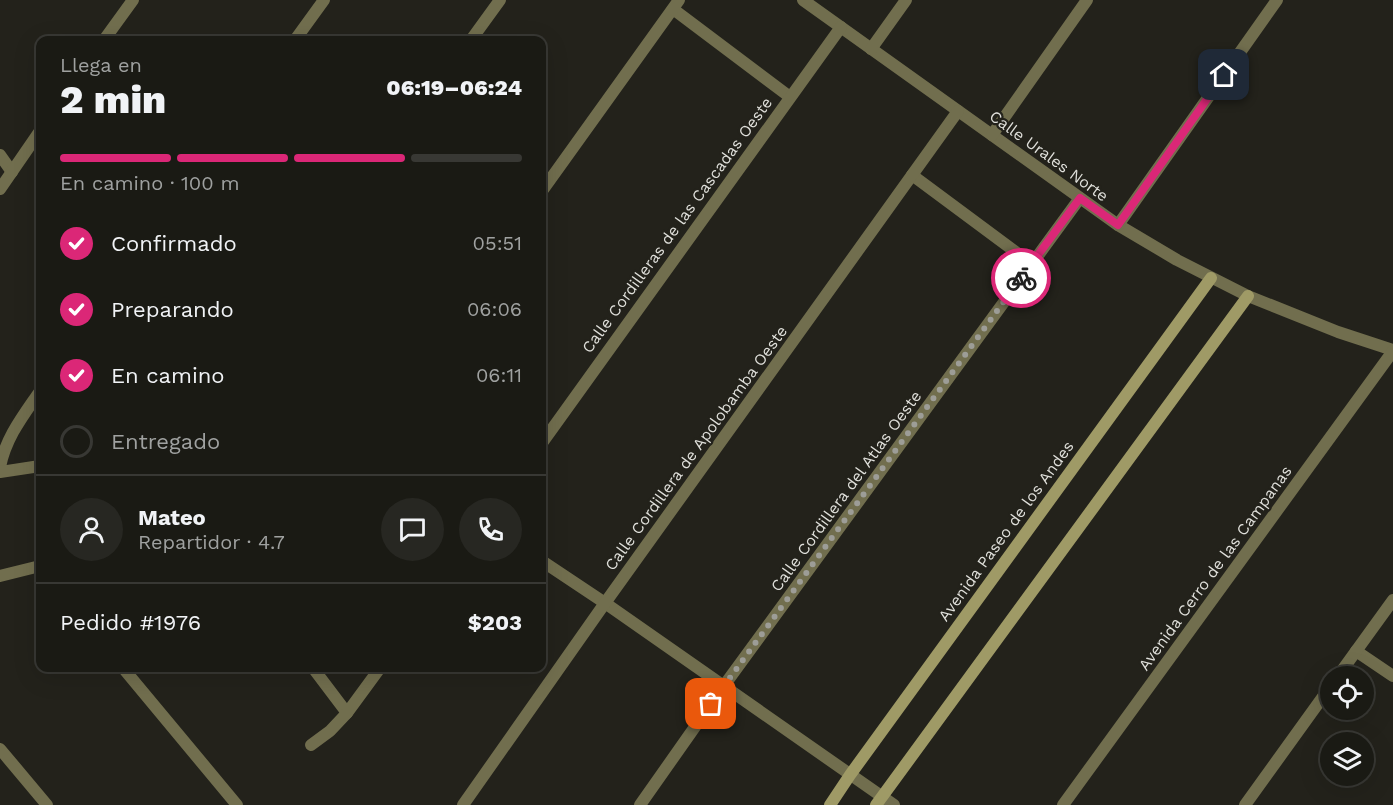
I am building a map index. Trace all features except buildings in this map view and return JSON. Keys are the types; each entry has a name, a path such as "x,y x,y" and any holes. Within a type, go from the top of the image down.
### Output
{"street":[{"path":"107,36 133,0"},
{"path":"298,36 324,0"},
{"path":"474,36 500,0"},
{"name":"Calle Urales Norte","path":"803,0 1118,225 1177,260 1248,296 1338,332 1393,350"},
{"path":"871,49 906,0"},
{"path":"992,135 1087,0"},
{"path":"1118,225 1277,0"},
{"path":"546,185 676,4 789,97"},
{"name":"Calle Cordilleras de las Cascadas Oeste","path":"546,437 841,27"},
{"name":"Calle Cordillera de Apolobamba Oeste","path":"463,805 958,111"},
{"path":"0,189 36,137"},
{"path":"0,155 12,172"},
{"path":"912,175 1032,264"},
{"name":"Calle Cordillera del Atlas Oeste","path":"640,805 723,687 1080,198"},
{"name":"Avenida Paseo de los Andes","path":"830,805 1211,278"},
{"path":"879,801 1248,296"},
{"name":"Avenida Cerro de las Campanas","path":"1064,805 1393,350"},
{"path":"0,467 4,450 19,421 36,397"},
{"path":"0,472 36,467"},
{"path":"546,564 850,775 879,801 894,805"},
{"path":"0,576 36,567"},
{"path":"1345,666 1393,600"},
{"path":"1356,651 1393,676"},
{"path":"126,672 237,805"},
{"path":"316,672 347,714"},
{"path":"311,746 347,714 377,672"},
{"path":"1245,805 1320,701"},
{"path":"0,749 47,805"}],"way so far":[{"path":"711,704 1021,278"}],"route":[{"path":"1021,278 1080,198 1118,225 1224,75"}]}
